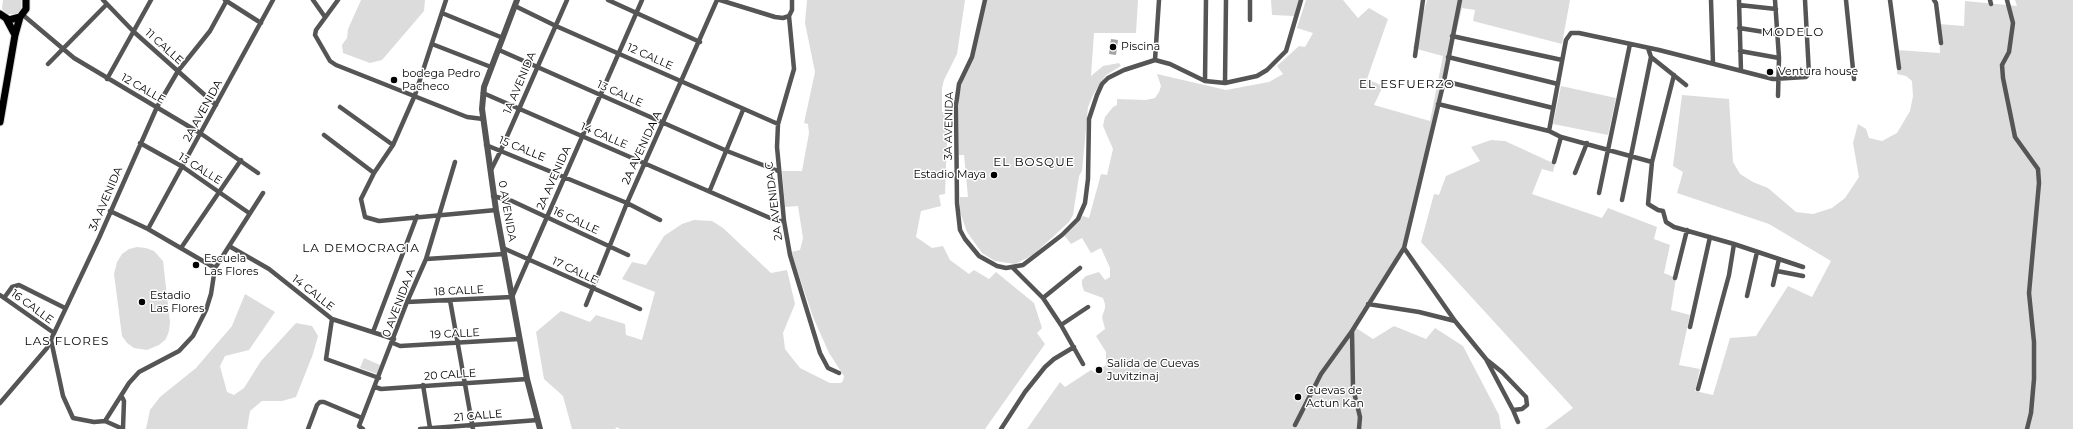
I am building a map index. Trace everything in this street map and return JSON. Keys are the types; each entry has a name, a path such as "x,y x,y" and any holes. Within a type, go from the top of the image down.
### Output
{"main road":[{"path":"0,122 15,34 28,2"},
{"path":"3,16 13,20 22,16"},
{"path":"3,16 15,34"}],"street":[{"path":"107,78 151,0"},
{"path":"226,0 261,23"},
{"name":"3A AVENIDA","path":"0,403 42,355 51,340 157,107 178,71 210,31 226,0"},
{"name":"2A AVENIDA","path":"148,230 273,0"},
{"path":"313,0 326,17"},
{"path":"338,0 316,30 315,35 330,61 336,66 415,95 466,117 483,119"},
{"path":"446,0 415,95 393,145 374,173 361,200 366,218 378,221 417,216 496,210"},
{"name":"1A AVENIDA","path":"490,172 567,0"},
{"path":"608,0 700,42"},
{"name":"2A AVENIDA","path":"512,297 642,0"},
{"path":"718,0 775,17 783,18 789,16"},
{"name":"2A AVENIDA A","path":"586,304 627,203 718,0"},
{"name":"2A AVENIDA C","path":"792,0 792,10 789,16 794,69 778,124 778,171 784,221 790,255 820,351 828,368 839,373"},
{"name":"3A AVENIDA","path":"985,0 972,57 959,84 956,106 958,220 960,230 965,239 979,256 997,266 1016,267"},
{"path":"1155,60 1159,0"},
{"path":"1205,81 1206,0"},
{"path":"1225,83 1226,0"},
{"path":"1250,0 1250,20"},
{"path":"1084,364 1043,298 1016,267 1033,258 1062,235 1083,211 1088,179 1089,119 1092,107 1102,84 1108,78 1124,70 1155,60 1170,64 1205,81 1225,83 1257,76 1267,70 1286,51 1302,0"},
{"path":"1415,56 1423,0"},
{"path":"1295,425 1321,374 1352,331 1404,248 1444,81 1460,0"},
{"path":"1711,0 1713,63"},
{"path":"1775,0 1779,58 1778,96"},
{"path":"1549,131 1566,40 1571,33 1580,33 1648,48 1713,63 1772,79 1806,77 1809,74 1805,0"},
{"path":"1846,0 1854,79"},
{"path":"1890,0 1899,68"},
{"path":"1934,0 1936,3 1941,43"},
{"path":"2007,0 2013,23 2009,52 2002,65 2003,78 2015,137 2038,169 2039,183 2029,293 2034,342 2034,379 2031,413 2027,429"},
{"path":"48,64 105,2"},
{"name":"11 CALLE","path":"105,2 134,32 216,105"},
{"path":"1741,71 1739,2 1776,9"},
{"name":"12 CALLE","path":"516,3 556,26 683,81 742,110 778,124"},
{"name":"0 AVENIDA","path":"516,3 499,50 491,67 483,93 483,119 493,196 519,339 527,379 540,429"},
{"path":"442,13 503,38"},
{"name":"12 CALLE","path":"22,16 62,48 107,78 200,133 258,173"},
{"path":"1739,28 1777,34"},
{"path":"1452,36 1562,60"},
{"path":"432,44 491,67"},
{"path":"1598,193 1630,44"},
{"path":"1622,200 1651,57 1648,48"},
{"name":"13 CALLE","path":"499,50 727,151 778,171"},
{"path":"1740,51 1779,58"},
{"path":"1448,57 1558,84"},
{"path":"1651,57 1686,85"},
{"path":"1674,75 1652,162 1648,204 1658,210 1663,211 1666,222 1674,227 1734,244 1803,267"},
{"path":"1444,81 1553,108"},
{"name":"14 CALLE","path":"483,93 710,190 777,221 784,221"},
{"path":"1438,104 1549,131 1561,137 1652,162"},
{"path":"340,107 393,145"},
{"path":"710,190 727,151 742,110"},
{"path":"324,135 374,173"},
{"path":"1554,162 1561,137"},
{"name":"13 CALLE","path":"140,143 220,191 249,212"},
{"path":"1575,173 1586,143"},
{"name":"15 CALLE","path":"486,145 627,203 660,220"},
{"path":"181,248 241,160"},
{"name":"0 AVENIDA A","path":"361,428 362,418 379,378 407,302 426,259 455,162"},
{"path":"105,421 129,383 139,372 179,351 193,336 206,310 211,294 214,268 249,212 263,193"},
{"name":"16 CALLE","path":"493,196 512,201 628,255"},
{"path":"110,211 181,248 214,268"},
{"path":"373,332 417,216"},
{"path":"1675,278 1687,230"},
{"path":"1690,327 1710,237"},
{"path":"1698,389 1729,275 1734,244"},
{"name":"14 CALLE","path":"229,246 269,269 332,319 373,332 393,341"},
{"path":"1404,248 1455,321 1486,359 1518,422"},
{"name":"17 CALLE","path":"426,259 504,251 528,259 640,309"},
{"path":"1747,296 1757,252"},
{"path":"1773,285 1779,259"},
{"path":"1043,298 1080,268"},
{"path":"1777,271 1803,276"},
{"path":"2,296 12,287 18,285 65,308"},
{"name":"16 CALLE","path":"2,296 54,333"},
{"name":"18 CALLE","path":"407,302 512,297"},
{"path":"450,300 473,427"},
{"path":"1368,304 1419,312 1455,321"},
{"path":"1061,325 1088,307"},
{"path":"332,319 326,359 379,378"},
{"path":"1352,331 1353,388 1360,417 1360,429"},
{"name":"19 CALLE","path":"393,341 400,346 519,339"},
{"path":"51,340 63,396 74,418 94,422 105,421 123,428 124,401 122,396"},
{"path":"1001,429 1025,392 1045,367 1074,347"},
{"path":"1486,359 1502,372 1526,397 1527,405 1522,409 1513,410"},
{"name":"20 CALLE","path":"375,387 380,389 527,379"},
{"path":"423,385 430,428"},
{"path":"308,429 317,405 320,402 362,418"},
{"name":"21 CALLE","path":"420,429 473,427 538,420"}],"shaded area":[{"path":"3,0 21,0 21,10 17,14 7,14 2,9"},
{"path":"361,0 425,0 424,11 382,60 370,63 343,53 342,45 347,38 348,29"},
{"path":"807,0 965,0 957,54 944,80 942,88 942,112 948,113 945,194 939,195 941,206 921,211 916,237 932,248 943,246 950,260 969,274 974,270 989,279 996,272 1034,303 1042,328 1037,333 1045,344 985,429 620,429 617,427 615,429 572,429 563,396 544,379 536,332 561,311 590,322 596,315 625,324 626,335 642,340 655,292 622,279 632,262 646,265 664,236 682,224 694,220 712,221 723,228 771,273 787,270 795,304 783,333 785,349 800,368 830,383 841,383 843,381 844,376 829,353 813,317 791,252 800,250 803,238 798,206 785,207 782,171 802,171 809,133 808,124 804,123 815,72 805,23"},
{"path":"987,0 1138,0 1136,33 1094,33 1091,76 1103,66 1119,63 1121,66 1106,75 1093,95 1088,107 1082,171 1079,176 1073,215 1069,222 1033,255 1015,264 995,261 982,253 967,232 960,212 960,197 968,197 964,155 959,155 959,96 962,82 977,41"},
{"path":"1271,0 1299,0 1294,16 1272,15"},
{"path":"1306,0 1343,0 1358,18 1369,8 1388,19 1367,79 1383,86 1374,105 1430,121 1443,56 1413,48 1427,0 1570,0 1562,44 1473,21 1475,10 1462,8 1407,241 1356,328 1373,339 1394,326 1426,339 1435,328 1463,346 1499,415 1501,429 1027,429 1060,382 1065,387 1091,370 1095,373 1106,365 1106,352 1096,336 1105,329 1102,317 1105,304 1103,298 1084,291 1082,280 1086,276 1099,272 1105,280 1110,277 1110,268 1101,248 1091,253 1082,238 1071,244 1064,235 1083,216 1089,218 1101,174 1107,175 1113,149 1103,126 1105,117 1113,107 1117,105 1117,99 1146,100 1155,98 1161,86 1157,74 1226,90 1269,82 1283,74 1277,66 1299,46 1305,47 1313,33 1297,28"},
{"path":"2015,0 2073,0 2073,429 1545,429 1573,408 1421,242 1434,194 1439,195 1446,176 1480,161 1471,147 1491,140 1505,141 1555,164 1553,172 1542,169 1532,194 1602,218 1608,208 1657,227 1654,239 1670,245 1664,273 1676,278 1671,310 1690,315 1679,365 1700,369 1695,391 1713,395 1730,338 1756,336 1788,286 1812,297 1831,261 1769,224 1677,193 1683,172 1673,166 1682,95 1729,99 1733,162 1740,174 1753,182 1768,188 1796,212 1813,214 1832,208 1845,198 1859,177 1853,143 1858,124 1866,129 1869,138 1882,141 1897,133 1910,111 1913,96 1912,81 1906,76 1897,74 1897,50 1940,53 1939,24 1964,26 1965,1 2017,6"},
{"name":"Piscina","path":"1111,39 1118,40 1116,55 1109,54"},
{"path":"1561,86 1616,98 1608,135 1553,124"},
{"name":"Estadio Las Flores","path":"137,247 154,251 163,261 170,322 166,339 159,345 147,350 134,348 127,343 122,336 114,274 117,262 122,254 129,249"},
{"path":"245,294 275,312 249,350 225,356 220,366 227,392 234,395 244,388 261,361 296,323 312,326 318,336 313,354 296,397 282,401 262,401 250,411 247,429 146,429 150,410 160,397 196,368 232,326"},
{"path":"364,358 380,365 377,374 360,368"}],"place":[{"name":"Piscina","path":"1113,47"},
{"name":"Ventura house","path":"1770,72"},
{"name":"bodega Pedro Pacheco","path":"394,80"},
{"name":"Estadio Maya","path":"994,175"},
{"name":"Escuela Las Flores","path":"196,265"},
{"name":"Estadio Las Flores","path":"142,302"},
{"name":"Salida de Cuevas Juvitzinaj","path":"1099,370"},
{"name":"Cuevas de Actun Kan","path":"1298,397"}],"district":[{"name":"MODELO","path":"1793,32"},
{"name":"EL ESFUERZO","path":"1407,84"},
{"name":"EL BOSQUE","path":"1034,162"},
{"name":"LA DEMOCRACIA","path":"361,248"},
{"name":"LAS FLORES","path":"67,341"}]}
